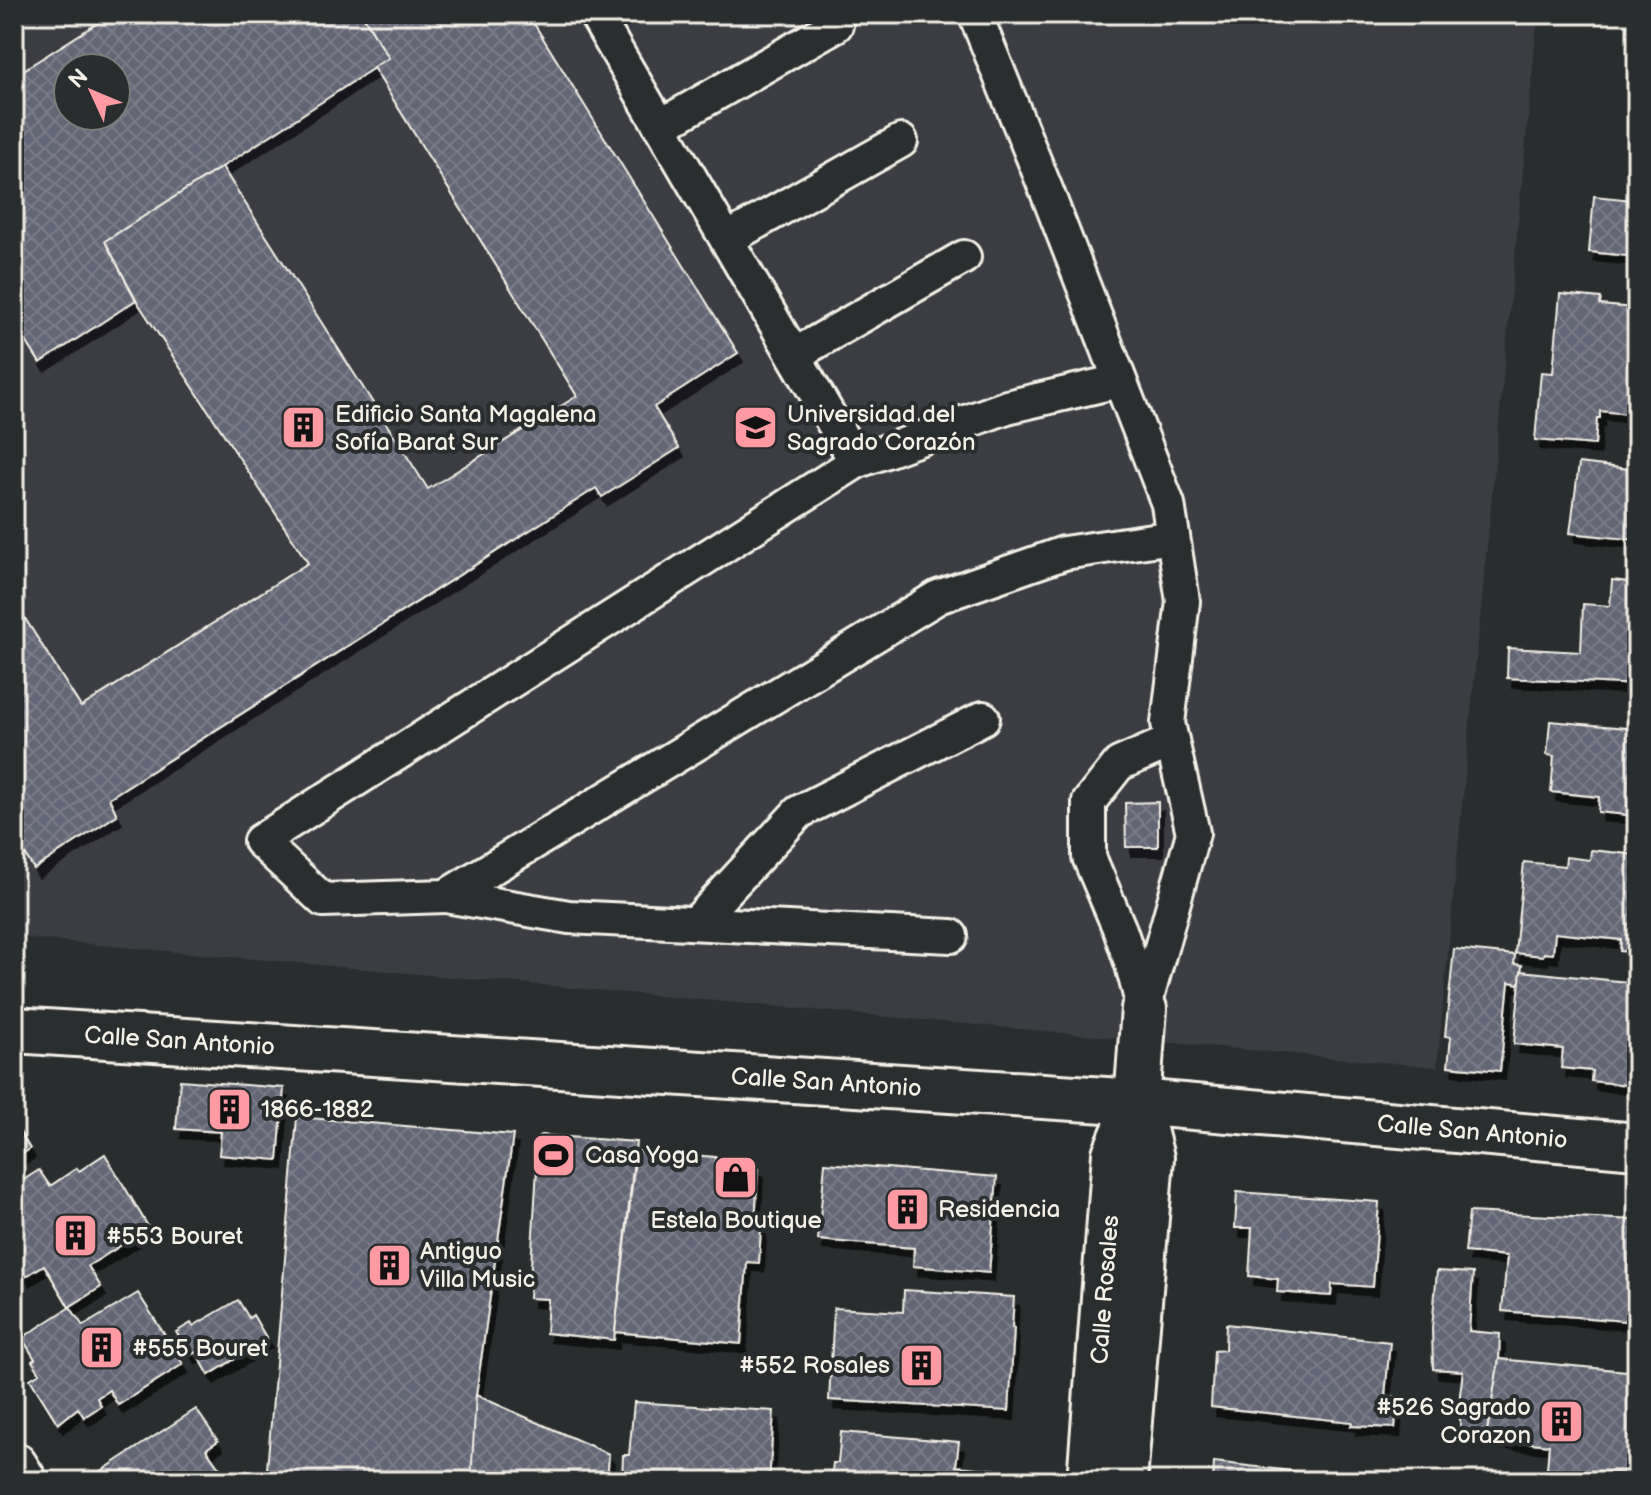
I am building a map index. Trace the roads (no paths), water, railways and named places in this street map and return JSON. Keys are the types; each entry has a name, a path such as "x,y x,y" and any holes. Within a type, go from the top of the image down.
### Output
{"street":[{"name":"Calle Rosales","path":"1124,1481 1151,1158 1137,1102 1144,1009"},
{"name":"Calle San Antonio","path":"14,1030 1137,1102 1637,1146"},
{"name":"Calle Rosales","path":"1090,1481 1115,1154 1137,1102"},
{"path":"14,1465 24,1481"}],"lane":[{"path":"595,14 856,462"},
{"path":"975,14 1168,504 1183,601 1168,723 1193,833 1144,1009"},
{"path":"660,126 836,25"},
{"path":"727,239 901,141"},
{"path":"794,355 964,257"},
{"path":"951,936 569,917 446,896 323,900 260,841 856,462 1007,407 1119,381"},
{"path":"446,896 938,597 1064,553 1173,537"},
{"path":"696,923 799,812 983,718"},
{"path":"1144,1009 1120,930 1089,857 1089,802 1119,764 1172,741"}],"place":[{"name":"Edificio Santa Magalena Sofía Barat Sur","path":"304,428"},
{"name":"Universidad del Sagrado Corazón","path":"756,428"},
{"name":"1866-1882","path":"230,1109"},
{"name":"Casa Yoga","path":"554,1155"},
{"name":"Estela Boutique","path":"736,1178"},
{"name":"Residencia","path":"907,1209"},
{"name":"#553 Bouret","path":"75,1236"},
{"name":"Antiguo Villa Music","path":"389,1265"},
{"name":"#555 Bouret","path":"101,1348"},
{"name":"#552 Rosales","path":"921,1365"},
{"name":"#526 Sagrado Corazon","path":"1562,1421"}]}
